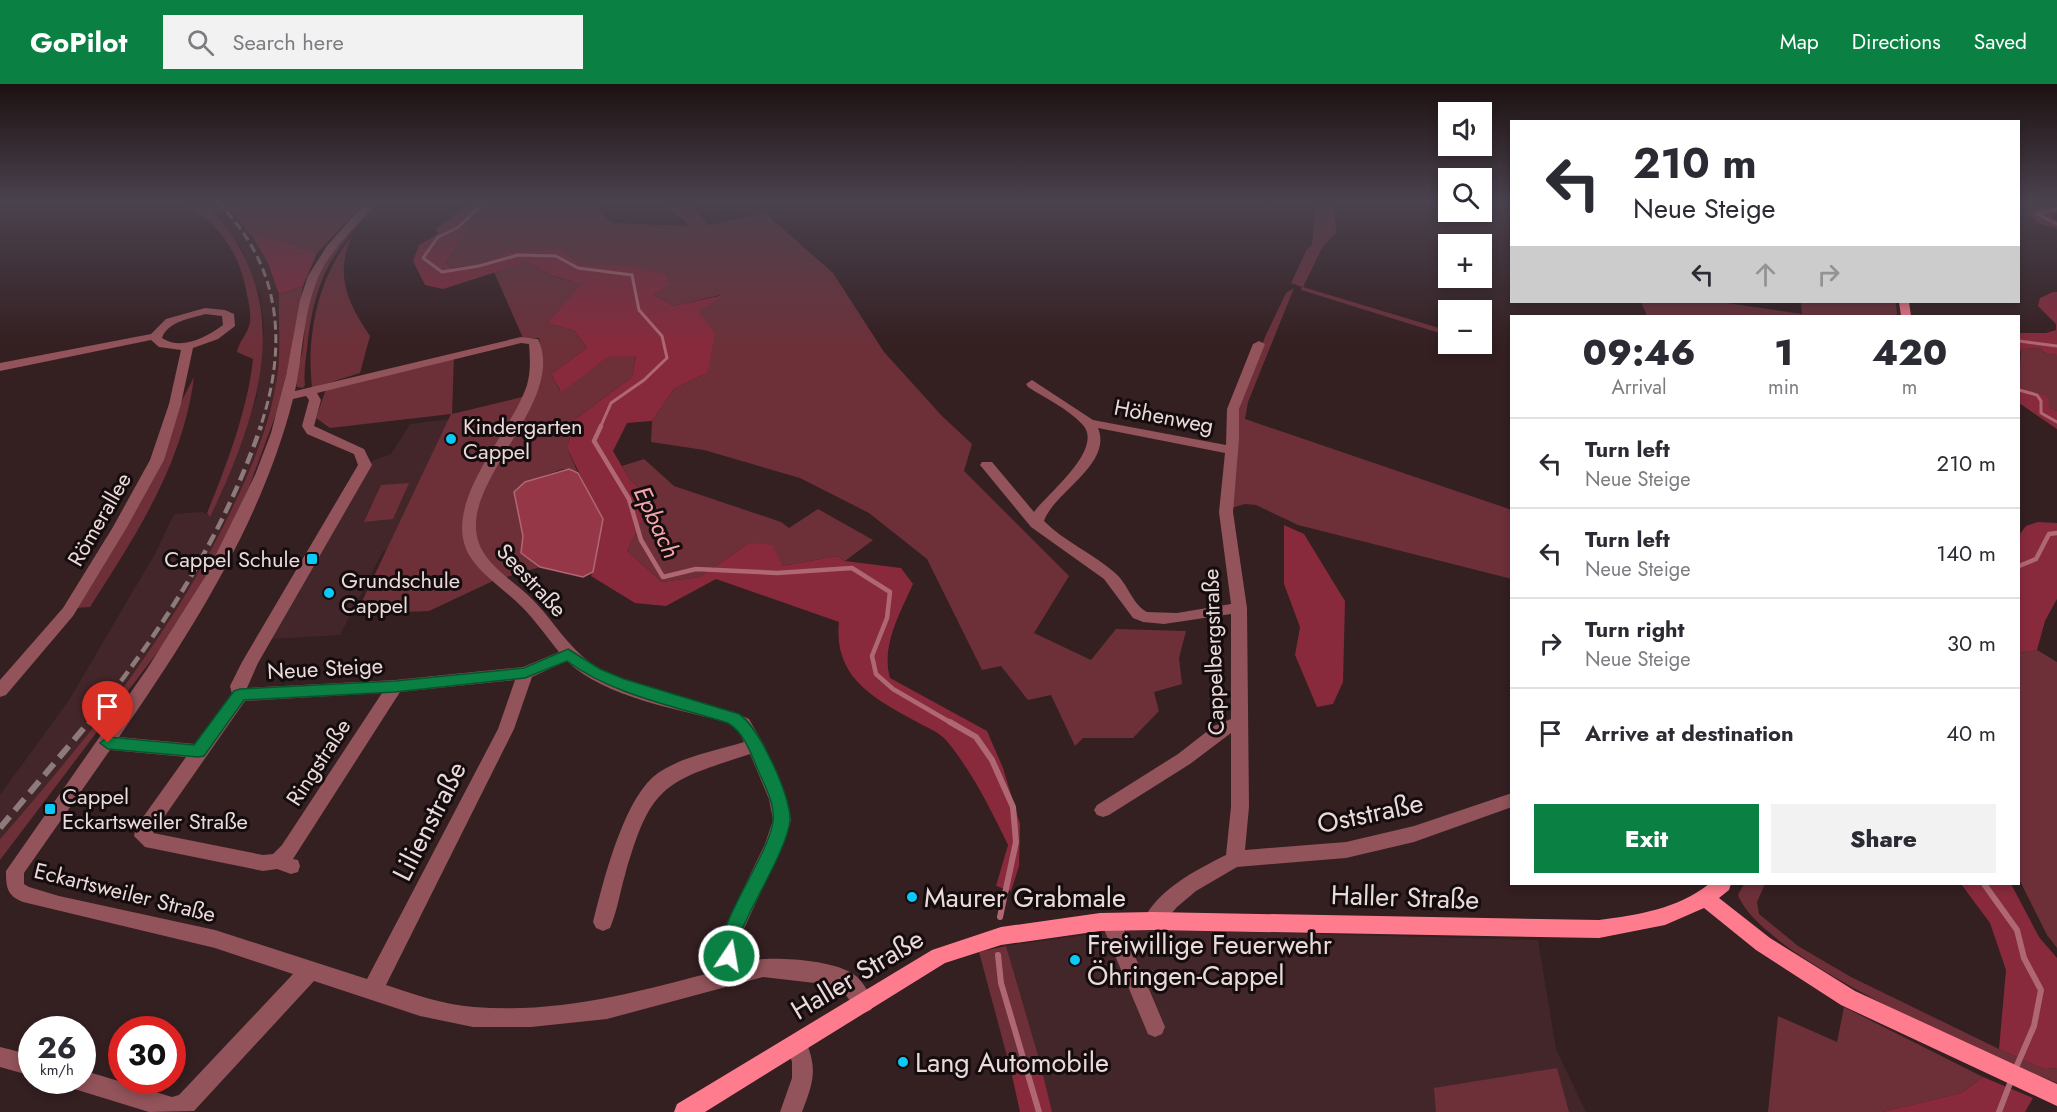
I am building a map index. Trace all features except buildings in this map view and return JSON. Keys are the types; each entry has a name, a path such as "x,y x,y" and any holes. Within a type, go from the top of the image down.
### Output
{"main road":[{"name":"Haller Straße","path":"685,1112 939,956 966,945 1001,936 1111,922 1153,921 1599,929 1640,924 1678,913 1705,898 1721,885"},
{"path":"1705,898 1763,944 1848,998 2051,1092"}],"street":[{"name":"Eckartsweiler Straße","path":"329,250 318,267 306,296 295,363 262,473 228,548 199,603 108,743 6,885 24,894 50,902 215,939 420,1006 473,1017 531,1017 607,1009 763,968 825,973 849,983 864,1004"},
{"path":"0,367 156,336 170,321 193,313 216,311 230,316 229,326 223,332 188,345 167,345 160,343 156,336"},
{"name":"Seestraße","path":"286,397 520,340 534,341 538,367 531,394 483,478 468,519 471,539 479,559 494,577 534,610 568,654 594,673 734,718 743,724 756,746 778,799 782,820 774,844 732,933 726,978"},
{"name":"Cappelbergstraße","path":"1235,859 1240,807 1239,608 1226,512 1233,409 1259,344"},
{"name":"Römerallee","path":"0,691 68,612 142,489 161,448 175,404 188,345"},
{"name":"Höhenweg","path":"1032,384 1089,423 1094,430 1094,439 1087,459 1070,483 1041,509 1036,516 1036,524"},
{"path":"240,695 238,686 250,662 365,465 359,453 312,431 308,426 315,400 312,394 307,392"},
{"name":"Höhenweg","path":"1089,423 1231,450"},
{"path":"987,465 1036,524 1068,548 1094,563 1115,582 1131,607 1141,616 1156,619 1239,608"},
{"name":"Neue Steige","path":"198,751 240,695 395,686 525,673 568,654"},
{"name":"Lilienstraße","path":"372,991 506,729 525,673"},
{"name":"Ringstraße","path":"198,751 146,827 143,836 151,842 263,863 284,864 289,851 395,686"},
{"path":"1103,810 1184,759 1220,731 1238,723"},
{"path":"108,743 198,751"},
{"path":"603,922 608,897 624,847 648,796 658,783 672,774 756,746"},
{"name":"Oststraße","path":"1235,859 1347,850 1414,834 1510,801"},
{"path":"1153,921 1166,903 1205,874 1235,859"},
{"path":"1111,922 1155,1027"},
{"path":"96,1085 172,1108 186,1103 312,969"},
{"path":"791,1112 804,1075 805,1060 797,1044"},
{"path":"0,1057 18,1062"}],"shaded area":[{"path":"231,250 240,250 253,276 262,315 262,355 256,395 244,436 210,517 207,513 235,438 253,359 237,352 249,326 250,312 244,280"},
{"path":"242,250 260,250 267,261 279,294 281,336 276,388 260,443 244,485 205,564 152,648 58,773 0,839 0,795 69,700 156,552 174,514 202,512 210,516 245,434 257,396 264,329 260,296"},
{"path":"260,250 307,250 317,253 303,286 279,294"},
{"path":"334,250 338,250 323,279 312,316 305,362 305,385 303,388 297,387 296,377 303,347 307,305 318,276"},
{"path":"347,250 344,263 346,288 355,312 370,336 360,373 312,388 311,348 317,307 340,252"},
{"path":"417,250 454,250 445,263 452,268 479,265 507,252 561,250 581,265 627,265 665,274 670,285 653,294 673,306 724,295 698,311 715,334 707,373 674,389 652,421 627,423 613,451 630,480 653,499 627,551 662,582 700,577 749,543 773,545 782,566 837,556 845,561 901,568 913,584 890,642 888,666 890,678 987,731 1003,768 1020,824 1019,866 1011,891 996,886 1008,845 972,777 942,736 886,705 860,684 850,672 843,658 839,641 839,622 716,579 666,606 635,603 591,576 593,572 588,491 567,448 574,420 632,377 636,356 608,357 561,392 551,374 587,348 575,331 547,323 582,284 553,276 527,262 443,289 425,285 413,261"},
{"path":"454,250 542,250 507,252 479,265 452,268 445,263"},
{"path":"560,250 807,250 833,273 884,352 942,416 972,444 964,471 1069,576 1034,633 1091,660 1116,629 1186,631 1179,658 1182,684 1154,692 1159,711 1133,738 1083,738 1075,746 1051,695 1028,700 1001,666 982,670 927,559 869,513 800,478 704,450 651,442 652,421 674,389 707,373 697,311 721,295 673,306 653,294 627,265 581,265"},
{"path":"1307,250 1321,250 1303,287 1438,328 1438,333 1301,290 1302,287 1291,283"},
{"path":"527,262 555,277 583,284 547,323 575,331 587,348 551,374 560,391 608,357 636,355 632,377 574,420 567,448 578,473 563,469 525,482 520,520 523,536 521,553 540,567 500,579 474,538 475,503 542,361 539,338 523,338 494,272"},
{"path":"303,286 282,398 249,487 214,561 178,625 0,860 0,839 124,687 178,606 226,521 255,456 271,406 278,365 279,294"},
{"path":"1294,288 1248,402 1245,419 1510,509 1510,578 1298,525 1256,505 1245,504 1231,508 1237,409 1265,337 1286,293"},
{"path":"2057,292 2057,355 2046,354 2040,348 2021,349 2020,352 2020,333 2046,333 2056,330 2056,324 2038,306 2040,298"},
{"path":"1641,303 1727,303 1802,314 1801,303 1896,303 1897,315 1647,315"},
{"path":"2040,348 2046,354 2057,355 2057,411 2050,408 2046,396 2020,387 2021,349"},
{"path":"454,356 452,414 526,396 471,503 477,560 493,581 429,611 356,614 451,414 330,428 316,418 327,386"},
{"path":"194,377 180,440 155,498 90,607 75,608"},
{"path":"2020,387 2047,396 2050,408 2057,411 2057,429 2020,404"},
{"name":"Grundschule Cappel","path":"515,411 452,547 383,551 340,635 271,639 372,461 391,454 410,424"},
{"path":"644,459 674,486 781,522 789,528 818,509 873,540 845,561 837,556 782,566 749,543 700,577 662,582 627,551 653,499 630,480 622,466"},
{"path":"569,469 578,473 603,519 593,572 583,577 540,567 521,553 523,536 514,492 525,482"},
{"path":"409,483 393,519 364,522 381,485"},
{"path":"2038,522 2057,523 2057,599 2045,621 2037,650 2020,653 2020,534 2026,526"},
{"path":"1284,525 1304,534 1345,601 1343,682 1333,704 1317,707 1295,655 1300,627 1284,584"},
{"path":"2037,650 2057,662 2057,948 2047,935 2020,881 2020,653"},
{"path":"1743,885 1765,885 1757,902 1759,914 1798,946 1851,977 1999,1049 2044,1069 2057,1068 2057,1083 1933,1029 1832,975 1788,947 1756,920 1738,895"},
{"path":"1962,885 2012,885 2039,937 2057,958 2057,1068 2044,1069 1999,1049 2006,970 1990,923"},
{"path":"1128,929 1538,940 1556,1049 1586,1112 1052,1112 1006,946"},
{"path":"1006,946 1039,1059 1011,1071 979,952"},
{"path":"1844,1007 1983,1077 1961,1093 1882,1112 1768,1112 1778,1016 1837,1042"},
{"path":"1039,1059 1052,1112 1020,1112 1011,1071"},
{"path":"1557,1068 1569,1112 1436,1112 1434,1088"},
{"path":"1983,1077 2033,1098 2025,1112 1882,1112 1961,1093"}],"waterway":[{"name":"Epbach","path":"429,250 423,258 442,272 479,266 518,255 556,256 578,268 632,275 639,310 662,336 667,358 644,380 611,403 600,428"},
{"path":"2020,341 2057,346"},
{"path":"2020,390 2037,395 2041,401 2041,413 2057,422"},
{"name":"Epbach","path":"601,426 594,441 629,499 641,540 663,577 696,569 777,573 852,568 890,592 887,618 872,656 876,674 893,689 953,724"},
{"path":"2020,566 2036,559 2049,534 2057,533"},
{"name":"Epbach","path":"950,722 976,737 992,760 1013,807 1016,842 1000,917"},
{"path":"1985,885 2017,930 2024,958 2041,990 2034,1026 2015,1070"},
{"name":"Epbach","path":"998,955 1001,983 1039,1112"},
{"path":"1999,1112 2012,1078"}],"railway":[{"path":"254,250 267,280 276,337 269,397 260,428"},
{"path":"88,724 165,619 188,582 228,506 261,426"},
{"path":"0,828 89,722"}],"place":[{"name":"Kindergarten Cappel","path":"451,439"},
{"name":"Cappel Schule","path":"312,559"},
{"name":"Grundschule Cappel","path":"329,593"},
{"name":"Cappel Eckartsweiler Straße","path":"50,809"},
{"name":"Maurer Grabmale","path":"912,897"},
{"name":"Freiwillige Feuerwehr Öhringen-Cappel","path":"1075,960"},
{"name":"Lang Automobile","path":"903,1062"}],"route":[{"path":"108,743 198,751 240,695 395,686 525,673 568,654 594,673 681,703 734,718 743,724 756,746 778,799 782,820 774,844 732,933 729,956"}]}
